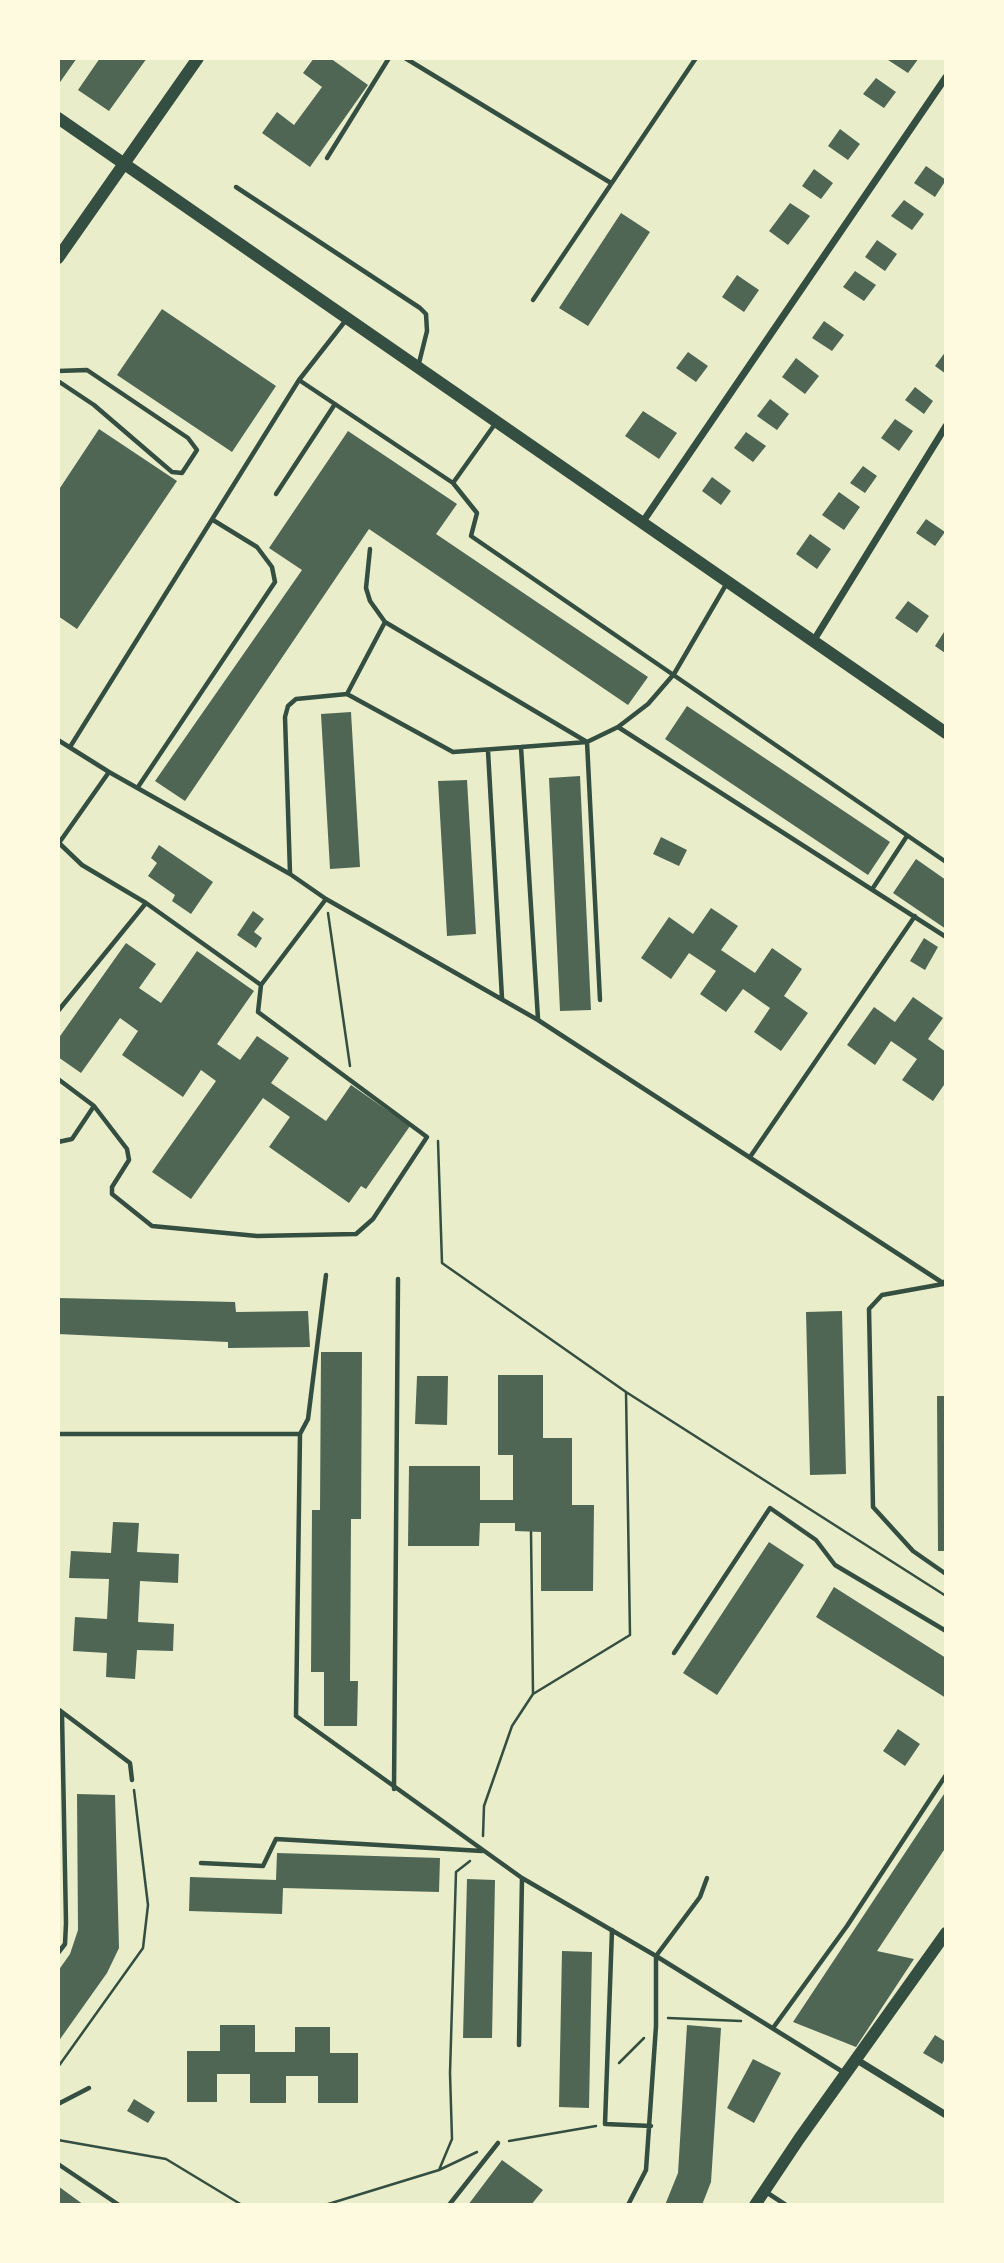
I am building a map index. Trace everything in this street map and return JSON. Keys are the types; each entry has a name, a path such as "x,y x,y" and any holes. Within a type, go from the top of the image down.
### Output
{"main road":[{"path":"58,258 125,166 198,58"},
{"path":"58,118 946,733"},
{"path":"755,2205 946,1933"}],"street":[{"path":"642,523 946,77"},
{"path":"814,640 946,426"},
{"path":"857,2060 946,2115"}],"lane":[{"path":"327,158 389,58"},
{"path":"405,58 611,183"},
{"path":"533,300 696,58"},
{"path":"236,187 420,308 426,314 427,331 418,367"},
{"path":"69,747 299,380 349,317"},
{"path":"58,371 87,370 188,438 197,450 182,473 172,472 94,405 58,381"},
{"path":"299,380 453,483 477,513 471,536 946,862"},
{"path":"276,494 335,404"},
{"path":"453,483 496,422"},
{"path":"138,787 275,582 272,567 257,547 213,520"},
{"path":"370,549 366,588 370,601 386,622 587,742"},
{"path":"290,874 285,717 288,706 296,699 347,694 453,752 587,742 618,727 648,704 674,674 728,583"},
{"path":"347,694 386,622"},
{"path":"618,727 946,937"},
{"path":"58,740 109,772 290,874 326,899 538,1020 945,1283"},
{"path":"587,742 600,999"},
{"path":"521,747 538,1020"},
{"path":"488,751 502,998"},
{"path":"109,772 58,844 82,865 146,903 261,985"},
{"path":"873,888 907,836"},
{"path":"58,1079 94,1106 127,1149 129,1160 112,1187 112,1194 152,1226 257,1237 356,1234 373,1219 427,1137 258,1012 261,985 326,899"},
{"path":"58,1011 146,903"},
{"path":"750,1157 915,916"},
{"path":"58,1142 72,1139 80,1131 94,1106"},
{"path":"326,1275 308,1419 300,1434 296,1716 394,1789 522,1878 656,1956 847,2074"},
{"path":"394,1789 398,1279"},
{"path":"945,1283 882,1295 869,1309 873,1507 913,1551 946,1574"},
{"path":"58,1434 300,1434"},
{"path":"674,1653 770,1508 816,1540 835,1565 946,1631"},
{"path":"60,1712 130,1763 132,1780"},
{"path":"58,1953 65,1944 66,1923 60,1712"},
{"path":"773,2029 847,1926 946,1775"},
{"path":"201,1863 262,1866 276,1839 483,1851"},
{"path":"519,2045 522,1878"},
{"path":"628,2205 646,2170 656,2026 656,1956 700,1897 707,1878"},
{"path":"612,1930 605,2124 650,2126"},
{"path":"58,2104 89,2088"},
{"path":"449,2205 498,2143"},
{"path":"58,2164 119,2205"},
{"path":"764,2191 786,2205"}],"path":[{"path":"326,899 351,1072"},
{"path":"433,1136 439,1142 442,1263 626,1392 946,1596"},
{"path":"439,2170 453,2139 450,2073 456,1872 483,1851 484,1806 512,1726 534,1694 630,1635 626,1392"},
{"path":"531,1532 534,1694"},
{"path":"58,2067 144,1948 148,1905 132,1780"},
{"path":"607,2075 656,2026 668,2018 764,2023"},
{"path":"325,2205 439,2170 498,2143 605,2124"},
{"path":"58,2140 166,2159 242,2205"}],"building":[{"path":"58,58 77,58 58,85"},
{"path":"100,58 147,58 109,111 78,90"},
{"path":"314,58 330,58 368,85 310,167 262,133 277,112 294,125 322,87 303,73"},
{"path":"885,58 919,58 908,73"},
{"path":"876,78 896,92 884,108 863,94"},
{"path":"840,129 860,144 848,160 828,146"},
{"path":"926,166 946,180 935,197 914,183"},
{"path":"814,169 833,183 821,199 802,186"},
{"path":"904,200 924,214 912,230 891,216"},
{"path":"790,203 810,216 788,245 769,231"},
{"path":"621,213 650,232 588,326 559,308"},
{"path":"877,240 897,254 885,271 865,257"},
{"path":"855,271 876,285 864,301 843,287"},
{"path":"737,275 759,290 744,312 722,297"},
{"path":"162,309 276,386 232,452 117,375"},
{"path":"824,321 844,335 832,351 812,338"},
{"path":"946,351 946,374 935,366"},
{"path":"688,352 708,366 696,382 676,368"},
{"path":"796,358 819,376 805,394 782,377"},
{"path":"915,387 933,401 924,414 905,400"},
{"path":"770,399 789,414 777,430 757,416"},
{"path":"643,411 677,433 659,459 625,436"},
{"path":"895,419 913,431 899,451 881,438"},
{"path":"99,429 177,481 77,629 58,616 58,491"},
{"path":"348,431 457,504 436,534 648,677 628,705 369,529 185,801 155,781 302,570 269,548"},
{"path":"746,432 766,446 753,462 734,448"},
{"path":"863,466 877,476 865,493 850,483"},
{"path":"712,477 731,491 721,505 702,491"},
{"path":"839,492 860,507 844,530 822,515"},
{"path":"926,519 945,532 935,546 916,533"},
{"path":"810,534 831,549 817,569 796,554"},
{"path":"908,601 929,616 917,633 895,618"},
{"path":"944,632 946,634 945,653 935,646"},
{"path":"687,706 890,842 868,875 665,739"},
{"path":"351,712 360,867 330,869 321,714"},
{"path":"580,776 591,1010 560,1011 549,778"},
{"path":"467,780 476,934 447,936 438,781"},
{"path":"661,837 687,850 679,866 653,854"},
{"path":"159,845 213,882 191,914 172,901 175,895 148,876 157,863 151,858"},
{"path":"916,859 946,880 946,929 893,893"},
{"path":"711,908 738,926 721,950 755,973 772,948 802,969 784,996 808,1013 781,1051 754,1032 770,1008 743,989 726,1012 700,994 716,971 689,953 671,979 641,958 669,917 693,934"},
{"path":"253,911 264,919 254,932 262,938 256,948 237,935"},
{"path":"924,938 938,947 925,970 910,961"},
{"path":"126,943 156,964 139,988 161,1003 197,951 254,991 217,1044 240,1060 257,1036 289,1058 271,1083 326,1121 351,1085 410,1126 366,1189 361,1186 349,1203 269,1147 290,1117 263,1098 191,1199 152,1172 216,1081 201,1070 183,1097 122,1055 138,1031 120,1018 81,1073 58,1057 58,1039"},
{"path":"913,997 943,1018 928,1039 946,1052 946,1082 933,1101 902,1080 917,1059 891,1041 875,1065 847,1045 874,1007 895,1022"},
{"path":"58,1298 235,1302 236,1312 308,1311 310,1347 228,1348 228,1342 58,1334"},
{"path":"842,1311 846,1474 810,1475 806,1312"},
{"path":"321,1352 362,1352 361,1519 351,1519 350,1681 358,1681 357,1726 324,1726 324,1672 311,1672 312,1510 320,1510"},
{"path":"498,1375 543,1375 543,1438 572,1438 572,1505 594,1505 593,1591 541,1591 541,1532 515,1531 515,1523 480,1523 479,1546 408,1546 409,1466 480,1466 480,1500 513,1500 513,1455 498,1455"},
{"path":"417,1376 448,1376 447,1425 415,1424"},
{"path":"937,1396 946,1396 946,1551 938,1551"},
{"path":"113,1522 139,1523 137,1552 179,1554 178,1583 140,1581 138,1622 174,1624 173,1651 137,1650 135,1679 106,1677 107,1653 73,1651 75,1617 107,1619 109,1579 69,1578 71,1551 111,1553"},
{"path":"769,1542 804,1565 717,1695 683,1673"},
{"path":"834,1587 946,1658 946,1698 816,1617"},
{"path":"898,1729 920,1744 905,1766 883,1751"},
{"path":"946,1791 946,1847 877,1951 914,1959 856,2047 793,2022"},
{"path":"77,1794 115,1795 119,1948 107,1973 58,2042 58,1971 70,1954 78,1930"},
{"path":"277,1853 440,1858 439,1892 283,1888 282,1914 189,1911 190,1877 276,1880"},
{"path":"467,1879 495,1880 492,2038 463,2038"},
{"path":"562,1951 592,1952 589,2108 559,2107"},
{"path":"220,2025 255,2025 255,2052 295,2052 295,2027 330,2027 330,2053 358,2053 358,2103 318,2103 318,2076 286,2076 286,2103 250,2103 250,2074 217,2074 217,2102 187,2102 187,2051 220,2051"},
{"path":"687,2025 721,2028 711,2182 702,2205 665,2205 678,2173"},
{"path":"935,2035 946,2042 946,2057 942,2064 923,2053"},
{"path":"753,2059 781,2073 754,2123 727,2108"},
{"path":"134,2099 155,2112 148,2123 127,2111"},
{"path":"502,2160 543,2190 531,2205 468,2205"},
{"path":"58,2186 84,2205 58,2205"}]}
